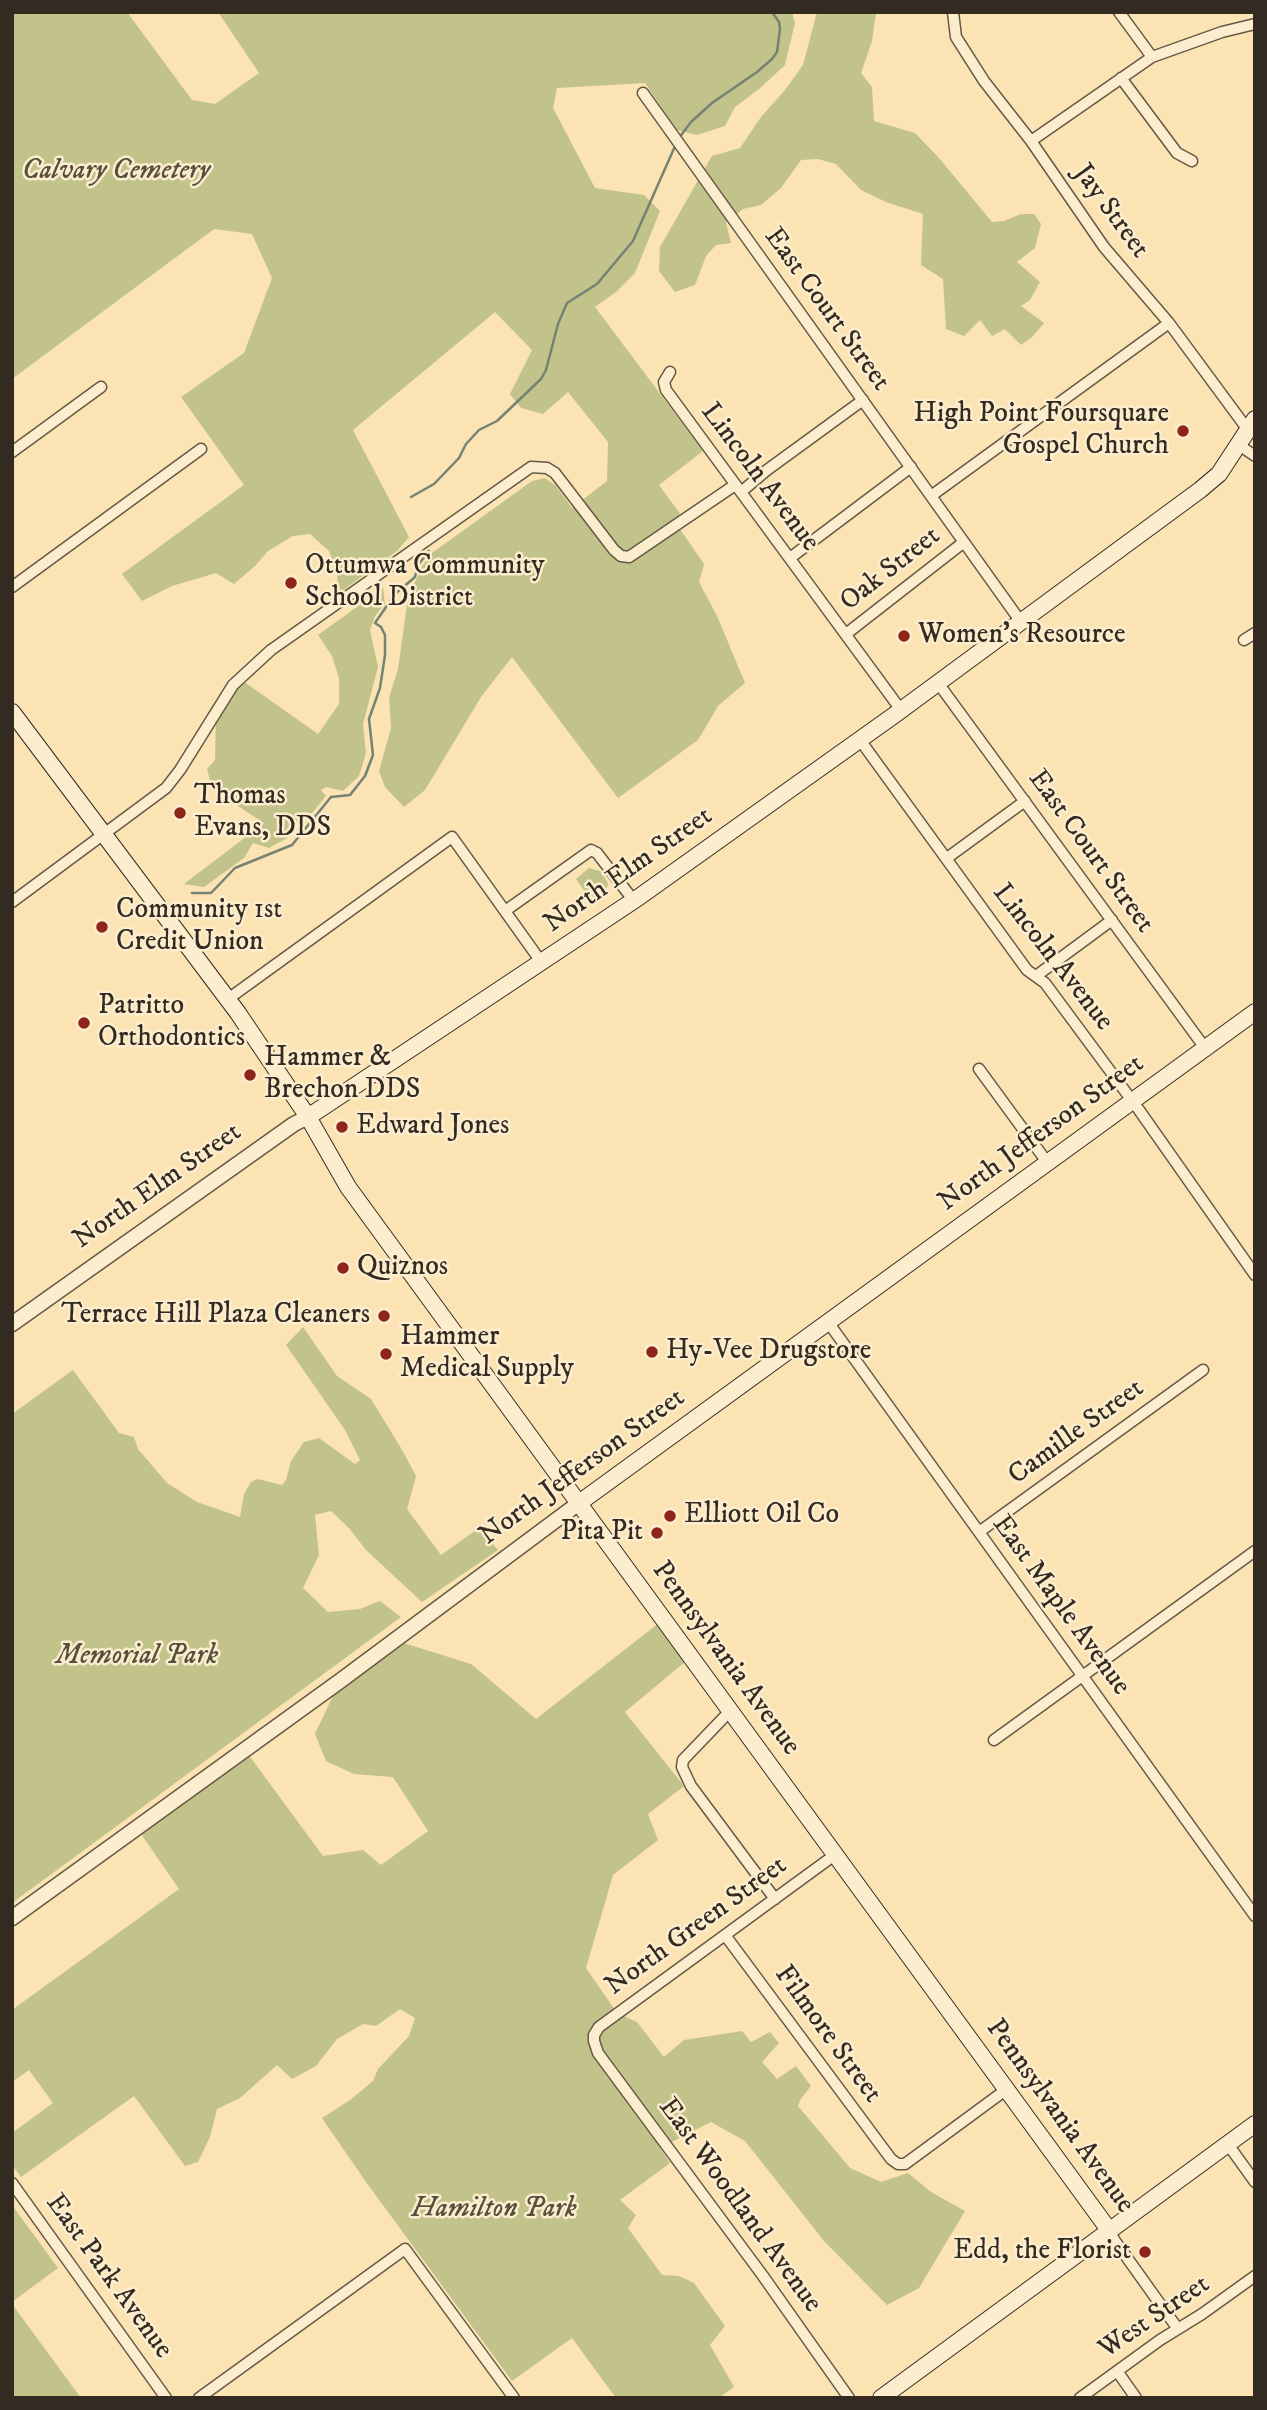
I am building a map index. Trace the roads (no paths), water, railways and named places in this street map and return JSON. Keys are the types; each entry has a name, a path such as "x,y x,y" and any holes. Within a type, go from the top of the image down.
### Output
{"main road":[{"name":"North Elm Street","path":"308,1117 634,901 938,683 1200,490 1219,474 1252,424"},
{"name":"Pennsylvania Avenue","path":"12,712 228,999 308,1117 348,1187 1109,2230"},
{"name":"North Jefferson Street","path":"579,1503 1255,1012"},
{"path":"881,2398 1255,2123"}],"street":[{"name":"Jay Street","path":"953,12 956,37 960,46 1031,141 1104,247 1252,424"},
{"path":"1119,12 1152,57"},
{"path":"1031,141 1152,57 1222,32 1255,24"},
{"path":"1121,78 1177,153 1192,161"},
{"name":"East Court Street","path":"643,93 1021,622"},
{"path":"931,496 1169,323"},
{"name":"Lincoln Avenue","path":"670,372 664,382 666,390 901,710"},
{"path":"12,452 102,387"},
{"path":"12,902 166,788 233,685 271,650 531,467 547,468 562,480 614,550 621,556 629,557 767,470 863,400"},
{"path":"1239,445 1255,456"},
{"path":"12,587 201,449"},
{"path":"790,558 911,467"},
{"name":"Oak Street","path":"846,635 964,542"},
{"path":"1244,640 1255,633"},
{"name":"East Court Street","path":"938,683 1205,1048"},
{"name":"Lincoln Avenue","path":"860,740 1027,970 1045,983 1255,1275"},
{"path":"947,858 1025,801"},
{"path":"228,999 452,837 542,963"},
{"path":"505,911 591,850 597,853 634,901"},
{"path":"1036,976 1112,920"},
{"path":"979,1069 1047,1162"},
{"name":"North Elm Street","path":"12,1324 284,1130 308,1117"},
{"name":"East Maple Avenue","path":"828,1322 1255,1916"},
{"name":"Camille Street","path":"979,1532 1203,1370"},
{"name":"North Jefferson Street","path":"12,1918 329,1689 579,1503"},
{"path":"994,1740 1255,1550"},
{"path":"731,1710 683,1760 681,1767 691,1786 775,1899"},
{"name":"North Green Street","path":"594,2041 598,2027 836,1854"},
{"name":"Filmore Street","path":"725,1935 894,2161 905,2164 1007,2089"},
{"name":"East Woodland Avenue","path":"594,2041 598,2053 763,2276 849,2398"},
{"path":"1227,2143 1255,2182"},
{"name":"East Park Avenue","path":"12,2183 166,2398"},
{"name":"Pennsylvania Avenue","path":"1109,2230 1178,2329"},
{"path":"199,2398 405,2249 514,2398"},
{"name":"West Street","path":"1080,2398 1255,2276"},
{"path":"1117,2371 1136,2398"}],"waterway":[{"path":"679,138 691,122 712,103 772,59 777,52 780,29 772,12"},
{"path":"411,497 434,484 459,458 466,444 479,430 497,421 541,379 567,303 597,284 633,241 676,144"},
{"path":"192,893 211,893 235,868 292,845 331,797 350,795 365,776 373,755 369,719 380,688 385,655 385,635 375,623 395,594 415,577 418,565 429,551"}],"place":[{"name":"High Point Foursquare Gospel Church","path":"1183,431"},
{"name":"Ottumwa Community School District","path":"291,583"},
{"name":"Women's Resource","path":"904,636"},
{"name":"Thomas Evans, DDS","path":"180,813"},
{"name":"Community 1st Credit Union","path":"102,927"},
{"name":"Patritto Orthodontics","path":"84,1023"},
{"name":"Hammer & Brechon DDS","path":"250,1075"},
{"name":"Edward Jones","path":"342,1127"},
{"name":"Quiznos","path":"343,1268"},
{"name":"Terrace Hill Plaza Cleaners","path":"384,1316"},
{"name":"Hy-Vee Drugstore","path":"652,1352"},
{"name":"Hammer Medical Supply","path":"386,1354"},
{"name":"Elliott Oil Co","path":"670,1516"},
{"name":"Pita Pit","path":"657,1533"},
{"name":"Edd, the Florist","path":"1145,2252"}],"park label":[{"name":"Calvary Cemetery","path":"116,172"},
{"name":"Memorial Park","path":"137,1657"},
{"name":"Hamilton Park","path":"494,2210"}]}
